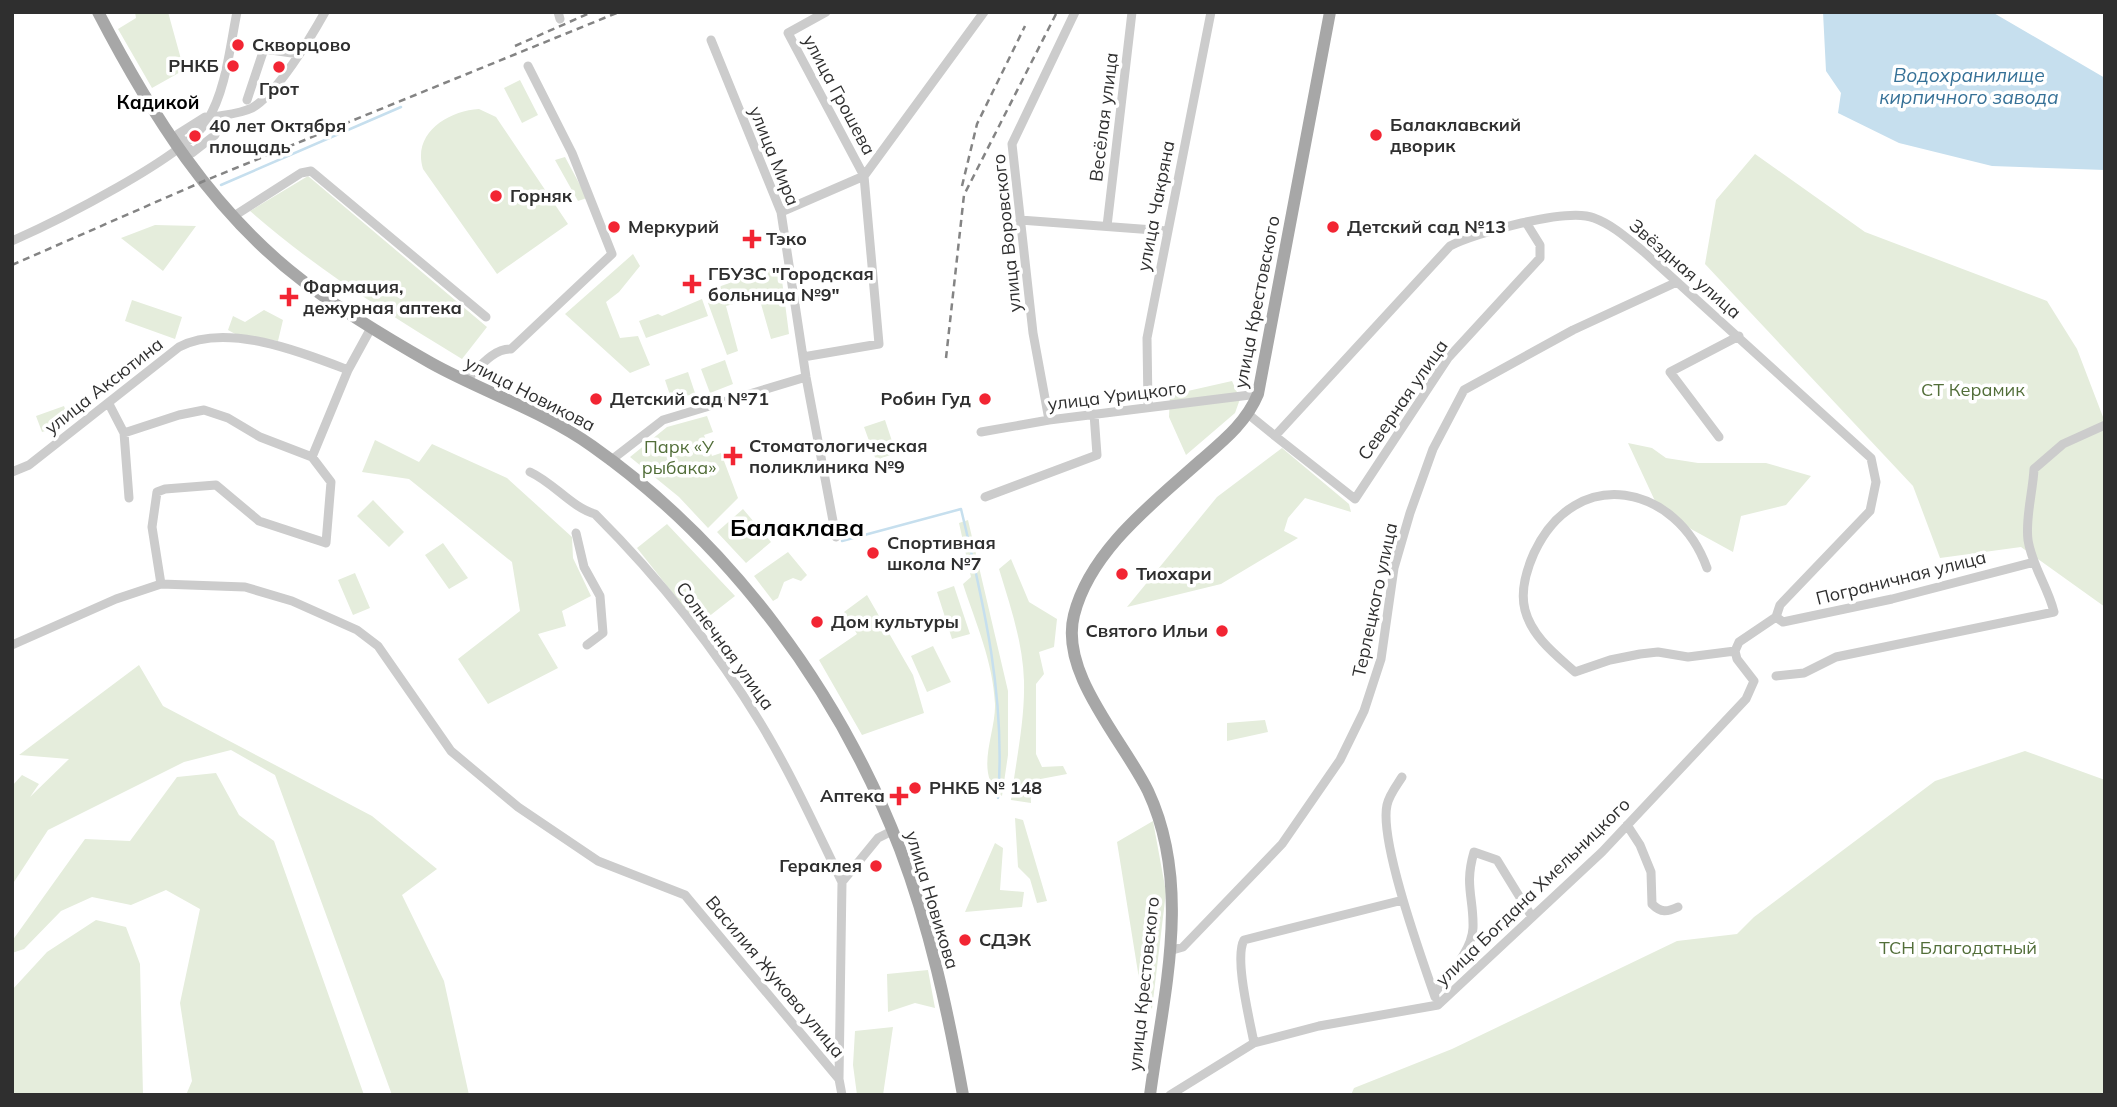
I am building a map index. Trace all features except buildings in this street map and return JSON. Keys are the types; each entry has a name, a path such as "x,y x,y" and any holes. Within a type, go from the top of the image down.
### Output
{"main road":[{"name":"улица Новикова","path":"98,12 128,69 234,216 302,280 371,328 591,445 664,505 741,581 785,636 860,763 892,831 928,932 963,1095"},
{"name":"улица Крестовского","path":"1150,1095 1169,951 1173,903 1170,870 1149,795 1128,752 1080,676 1070,639 1074,615 1092,573 1138,516 1235,429 1248,414 1258,394 1330,12"}],"street":[{"path":"12,241 42,228 182,147 209,119 220,89 237,12"},
{"path":"209,119 251,108 299,54 325,12"},
{"name":"улица Грошева","path":"803,357 879,344 864,176 788,33 826,12"},
{"path":"782,212 864,176 984,12"},
{"name":"улица Воровского","path":"1049,420 1033,332 1012,144 1075,12"},
{"name":"Весёлая улица","path":"1107,226 1132,12"},
{"name":"улица Чакряна","path":"1148,407 1147,338 1211,12"},
{"name":"улица Мира","path":"711,40 782,212 806,377 836,537"},
{"path":"247,100 264,49 299,54"},
{"path":"466,380 489,358 503,349 511,349 612,254 572,153 528,66"},
{"path":"182,147 192,153 215,135 217,127 209,119"},
{"path":"234,216 301,173 311,171 486,317"},
{"name":"Звёздная улица","path":"1275,436 1450,246 1472,234 1564,215 1592,216 1619,231 1739,336 1871,458 1876,482 1870,511 1780,605 1776,617"},
{"path":"1020,220 1167,231"},
{"name":"Северная улица","path":"1275,436 1355,499 1448,358 1540,258 1539,245 1527,224"},
{"name":"Терлецкого улица","path":"1169,951 1183,947 1282,844 1340,760 1364,711 1381,659 1394,568 1410,513 1433,449 1464,390 1573,330 1677,282"},
{"path":"312,457 348,370 371,328"},
{"path":"1719,437 1670,372 1739,336"},
{"name":"улица Аксютина","path":"12,472 29,465 179,347 196,338 222,337 290,348 348,370"},
{"path":"610,461 663,420 806,377"},
{"name":"улица Урицкого","path":"981,432 1049,420 1258,394"},
{"path":"108,404 124,433 129,498"},
{"path":"124,433 179,415 204,410 228,418 260,437 312,457 331,482 326,543 259,521 216,485 164,489 157,492 152,527 161,584"},
{"path":"985,497 1097,455 1094,414"},
{"path":"1248,414 1275,436"},
{"path":"1776,676 1804,673 1836,657 2054,612 2049,590 2034,562 2028,538 2034,469 2063,444 2105,425"},
{"name":"Солнечная улица","path":"530,472 548,480 585,511 596,514 648,567 735,683 761,725 842,882"},
{"path":"1707,568 1694,543 1665,513 1620,494 1592,495 1558,517 1544,533 1524,577 1524,609 1544,644 1575,672 1640,654 1658,652 1688,657 1735,650 1739,642 1776,617"},
{"path":"576,533 584,567 600,596 603,633 587,645"},
{"name":"Пограничная улица","path":"1776,617 1783,622 1892,599 2034,562"},
{"name":"Василия Жукова улица","path":"12,645 116,599 161,584 245,587 292,601 356,630 378,646 451,751 518,807 598,861 685,895 839,1079"},
{"name":"улица Богдана Хмельницкого","path":"1170,1095 1254,1043 1319,1026 1438,1005 1627,825 1746,699 1754,681 1737,659 1735,650"},
{"path":"1402,777 1387,803 1386,818 1403,900 1438,1005"},
{"path":"1627,825 1640,845 1651,873 1652,904 1658,910 1666,912 1678,907"},
{"path":"842,1095 839,1079 842,882 878,838 892,831"},
{"path":"1434,994 1462,956 1473,930 1468,883 1474,852 1497,860 1532,917"},
{"path":"1254,1043 1241,964 1240,947 1244,940 1403,900"}],"green space":[{"path":"135,12 168,12 184,70 152,88 118,29 136,18"},
{"path":"520,80 538,115 522,123 504,88"},
{"name":"Горняк","path":"479,109 496,117 568,224 497,274 423,169 421,156 423,145 435,126 456,114"},
{"name":"СТ Керамик","path":"1755,154 1865,232 2047,301 2077,349 2103,417 2105,607 2021,547 1940,558 1913,486 1705,264 1716,200"},
{"path":"565,157 587,198 578,201 555,160"},
{"path":"308,176 487,327 462,359 326,271 250,211"},
{"path":"155,225 196,226 163,271 121,238"},
{"path":"633,254 640,266 619,292 606,302 620,338 638,336 650,365 630,373 565,314"},
{"path":"780,265 789,334 771,339 759,297 726,306 738,351 727,355 708,303 721,286"},
{"path":"702,299 708,316 646,338 639,321 658,314 662,316"},
{"path":"132,300 182,317 175,339 125,321"},
{"path":"264,310 283,320 278,341 237,335 228,330 233,316 245,322"},
{"path":"725,360 733,384 710,393 701,369"},
{"path":"688,372 695,393 672,401 665,380"},
{"path":"1232,381 1240,399 1235,413 1186,455 1169,417 1170,395"},
{"path":"64,406 70,423 42,432 36,416"},
{"name":"Парк «У рыбака»","path":"707,416 713,432 704,435 712,456 721,453 738,498 708,528 679,497 630,457 667,427"},
{"path":"885,420 896,453 876,460 864,427"},
{"path":"375,440 419,462 432,444 507,478 572,537 573,558 591,596 562,611 566,626 538,634 558,668 488,704 458,659 520,611 512,562 409,479 362,472"},
{"path":"1628,443 1652,448 1666,458 1698,463 1766,463 1811,476 1786,505 1741,516 1733,552 1691,529 1655,501"},
{"path":"1282,448 1349,504 1351,512 1305,498 1288,518 1284,531 1298,538 1221,584 1127,607 1217,497"},
{"path":"373,500 404,532 389,547 357,516"},
{"path":"743,509 771,542 746,563 717,532"},
{"path":"968,520 1008,691 1008,755 1002,796 993,787 987,765 994,716 994,688 983,643 963,584 971,577 959,523"},
{"path":"667,524 735,596 698,625 637,548"},
{"path":"443,543 468,578 449,589 425,555"},
{"path":"788,552 807,575 801,581 793,578 784,582 778,598 773,601 754,576"},
{"path":"1011,559 1029,602 1057,619 1054,647 1039,652 1044,674 1036,684 1036,754 1042,767 1063,766 1067,774 1030,781 1031,803 1011,800 1022,726 1024,681 1019,638 999,569"},
{"path":"355,573 370,608 353,615 338,580"},
{"path":"954,586 970,634 952,639 937,592"},
{"path":"867,595 913,675 924,713 862,735 819,660 857,634 844,612"},
{"path":"933,646 951,682 927,692 911,656"},
{"path":"139,665 163,706 372,816 437,869 402,895 444,981 469,1095 392,1095 275,775 231,750 184,762 48,830 12,885 12,786 22,775 39,784 30,797 69,759 19,755"},
{"path":"1265,720 1268,732 1227,741 1227,723"},
{"name":"ТСН Благодатный","path":"2025,751 2105,780 2105,1095 1351,1095 1354,1088 1452,1049 1677,941 1737,934 1754,917 1935,781"},
{"path":"216,773 239,815 274,841 364,1095 186,1095 192,1081 180,1003 200,909 166,890 131,905 92,897 61,911 24,949 12,953 12,941 85,839 130,841 177,777"},
{"path":"1015,818 1023,820 1047,901 1037,903 1030,879 1018,867"},
{"path":"1153,821 1166,892 1152,1009 1141,991 1117,842"},
{"path":"995,843 1003,848 1000,890 1024,892 1022,907 965,912"},
{"path":"96,920 126,927 140,964 143,1095 12,1095 12,990 47,952"},
{"path":"928,970 935,1008 915,1003 888,1012 887,974"},
{"path":"893,1027 883,1095 857,1095 853,1065 855,1031"}],"water":[{"name":"Водохранилище кирпичного завода","path":"1823,12 1992,12 2105,78 2105,170 1992,166 1899,143 1838,113 1841,93 1826,71"}],"waterway":[{"path":"221,185 401,107"},
{"path":"842,541 961,509 978,580 996,688 1000,761 998,798"}],"railway":[{"path":"515,46 592,12"},
{"path":"12,265 204,181 619,12"},
{"path":"946,358 964,195 1057,12"},
{"path":"962,186 977,124 1025,26"}],"place":[{"name":"Скворцово","path":"238,45"},
{"name":"РНКБ","path":"233,66"},
{"name":"Грот","path":"279,67"},
{"name":"Балаклавский дворик","path":"1376,135"},
{"name":"40 лет Октября площадь","path":"195,136"},
{"name":"Горняк","path":"496,196"},
{"name":"Меркурий","path":"614,227"},
{"name":"Детский сад №13","path":"1333,227"},
{"name":"Тэко","path":"752,239"},
{"name":"ГБУЗС \"Городская больница №9\"","path":"692,284"},
{"name":"Фармация, дежурная аптека","path":"289,297"},
{"name":"Детский сад №71","path":"596,399"},
{"name":"Робин Гуд","path":"985,399"},
{"name":"Стоматологическая поликлиника №9","path":"733,456"},
{"name":"Спортивная школа №7","path":"873,553"},
{"name":"Тиохари","path":"1122,574"},
{"name":"Дом культуры","path":"817,622"},
{"name":"Святого Ильи","path":"1222,631"},
{"name":"РНКБ № 148","path":"915,788"},
{"name":"Аптека","path":"899,796"},
{"name":"Гераклея","path":"876,866"},
{"name":"СДЭК","path":"965,940"}],"district":[{"name":"Кадикой","path":"158,102"},
{"name":"Балаклава","path":"797,528"}]}
